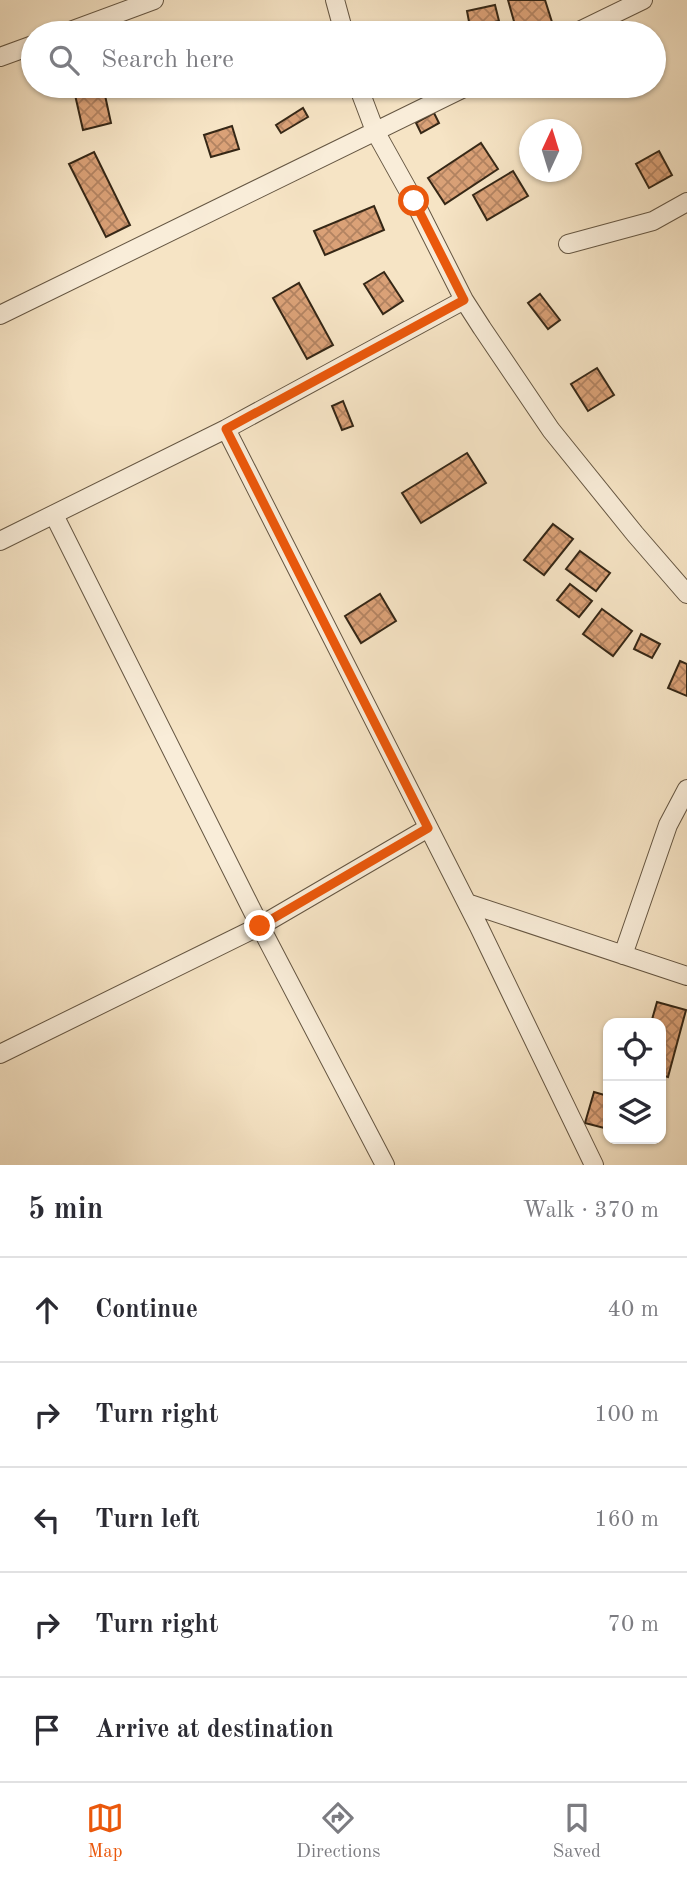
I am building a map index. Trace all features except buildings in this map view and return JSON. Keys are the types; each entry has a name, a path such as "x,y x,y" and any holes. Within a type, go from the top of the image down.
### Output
{"street":[{"path":"97,21 154,0"},
{"path":"335,0 341,21"},
{"path":"600,21 643,0"},
{"path":"0,57 21,49"},
{"path":"362,98 374,131 414,201 464,300 551,430 687,594"},
{"path":"0,315 443,98"},
{"path":"568,244 653,221 687,202"},
{"path":"0,541 226,429 464,300"},
{"path":"226,429 467,904 594,1165"},
{"path":"54,515 260,926 386,1165"},
{"path":"624,955 668,825 687,789"},
{"path":"0,1054 260,926 428,828"},
{"path":"467,904 687,976"}],"route":[{"path":"260,926 428,828 226,429 464,300 414,201"}]}
